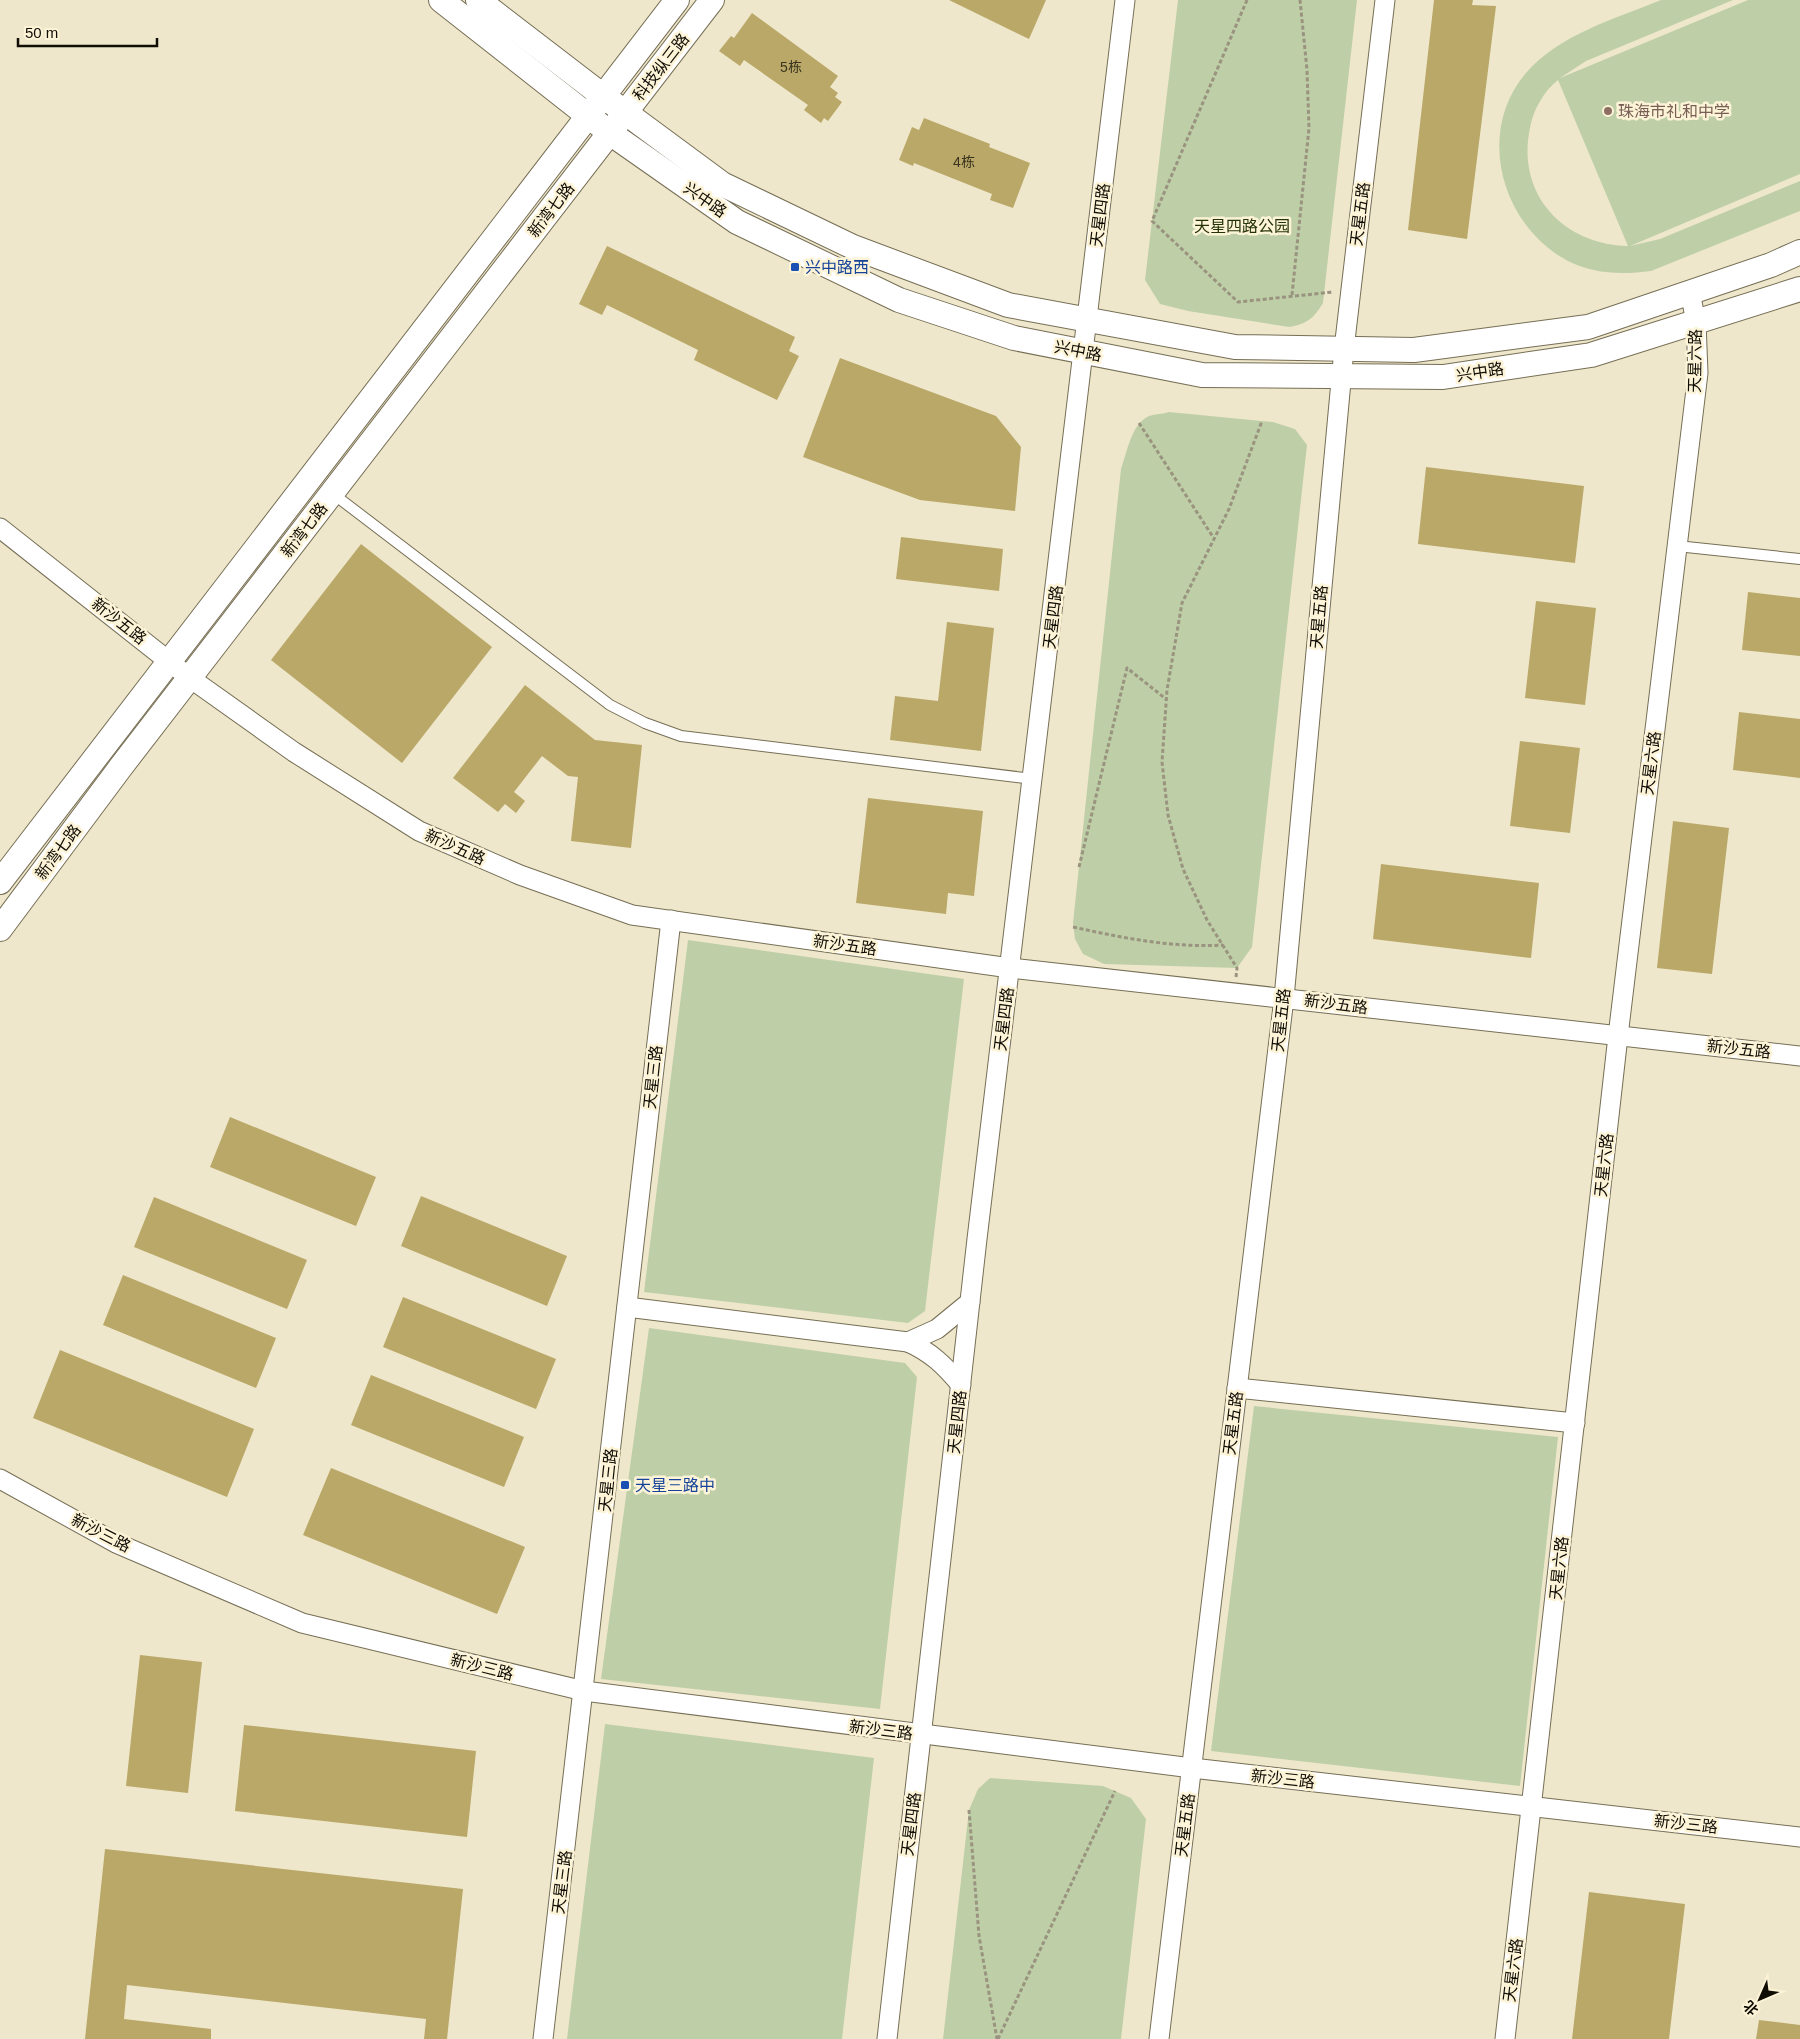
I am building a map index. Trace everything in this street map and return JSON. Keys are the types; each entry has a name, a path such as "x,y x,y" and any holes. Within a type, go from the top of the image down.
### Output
{"street":[{"name":"兴中路","path":"441,0 610,133 737,222 900,300 1014,338 1202,375 1443,377 1591,355 1800,289"},
{"name":"兴中路","path":"478,0 625,113 722,184 853,247 1008,305 1235,347 1414,350 1588,327 1772,265 1800,252"},
{"name":"科技纵三路","path":"587,114 603,96 676,0"},
{"name":"科技纵三路","path":"610,133 712,0"},
{"name":"天星四路","path":"887,2039 970,1302 1085,352 1125,0"},
{"name":"天星五路","path":"1159,2039 1284,998 1344,349 1385,0"},
{"name":"新湾七路","path":"0,882 587,114"},
{"name":"新湾七路","path":"0,929 190,678 610,133"},
{"name":"天星六路","path":"1504,2039 1532,1807 1618,1036 1698,373 1696,322 1690,292"},
{"name":"新沙五路","path":"0,528 190,678 294,752 419,831 539,882 632,915 1010,968 1800,1056"},
{"name":"天星三路","path":"543,2039 671,920"},
{"path":"908,1342 937,1329 970,1302"},
{"path":"627,1307 908,1342 925,1349 942,1363 961,1385"},
{"path":"1238,1388 1575,1423"},
{"name":"新沙三路","path":"0,1478 116,1543 302,1623 584,1692 1192,1768 1800,1837"}],"lane":[{"path":"332,493 610,705 645,723 681,736 1033,780"},
{"path":"1677,546 1800,559"}],"path":[{"path":"1247,0 1152,221 1238,302 1351,290"},
{"path":"1292,295 1310,128 1307,70 1300,0"},
{"path":"1234,992 1237,968 1207,920 1183,869 1168,815 1162,762 1166,699 1182,602 1229,509 1262,421"},
{"path":"1139,423 1214,538"},
{"path":"1079,868 1127,668 1166,699"},
{"path":"1073,927 1135,941 1190,947 1223,945"},
{"path":"998,2039 1115,1791"},
{"path":"969,1810 979,1936 998,2039"}],"green space":[{"name":"天星四路公园","path":"1178,0 1357,0 1323,303 1313,316 1301,324 1289,327 1188,311 1160,304 1145,280"},
{"path":"1661,0 1733,0 1586,61 1560,78 1748,0 1800,0 1800,174 1630,246 1660,239 1800,181 1800,211 1651,271 1618,273 1596,271 1566,260 1544,244 1525,224 1512,201 1503,176 1499,149 1502,123 1510,97 1525,74 1554,48 1588,29","holes":["1558,80 1628,246 1604,243 1583,236 1564,225 1549,211 1538,194 1530,174 1528,152 1530,128 1540,101"]},
{"path":"1169,412 1273,422 1295,429 1307,445 1252,947 1237,968 1104,964 1083,954 1075,939 1073,923 1121,469 1130,440 1138,425 1149,416"},
{"path":"688,940 964,979 925,1311 908,1323 644,1292"},
{"path":"649,1328 905,1363 917,1377 880,1709 601,1679"},
{"path":"1254,1406 1558,1437 1520,1786 1211,1751"},
{"path":"605,1724 874,1758 842,2039 567,2039"},
{"path":"990,1778 1103,1786 1131,1798 1146,1819 1121,2039 943,2039 969,1810 978,1789"}],"building":[{"path":"949,0 1046,0 1029,39"},
{"path":"1434,0 1473,0 1472,5 1496,6 1467,239 1408,230"},
{"path":"752,13 838,76 830,87 838,93 835,97 842,102 828,121 824,118 821,123 804,110 808,105 744,60 740,66 719,51 731,36 734,38"},
{"path":"924,118 990,144 989,147 1030,163 1013,208 990,200 992,194 914,163 913,166 899,160 912,127 919,130"},
{"path":"607,246 795,337 789,351 799,356 777,400 694,360 698,350 607,305 602,315 579,304"},
{"path":"840,358 996,416 1021,447 1015,511 920,500 803,457"},
{"path":"1426,467 1584,486 1575,563 1418,544"},
{"path":"901,537 1003,549 999,591 896,579"},
{"path":"361,544 492,647 402,763 271,660"},
{"path":"1748,592 1800,598 1800,656 1742,650"},
{"path":"1536,601 1596,608 1585,705 1525,698"},
{"path":"947,622 994,628 981,751 890,740 895,696 938,701"},
{"path":"525,685 595,740 642,745 631,848 571,841 578,777 568,776 542,756 514,792 525,801 516,813 505,804 498,812 453,778"},
{"path":"1739,712 1800,719 1800,778 1733,770"},
{"path":"1520,741 1580,748 1570,833 1510,826"},
{"path":"868,798 983,811 974,896 948,893 946,914 856,903"},
{"path":"1673,821 1729,828 1712,974 1657,968"},
{"path":"1381,864 1539,883 1531,958 1373,939"},
{"path":"230,1117 376,1177 356,1226 210,1167"},
{"path":"421,1196 567,1256 547,1306 401,1246"},
{"path":"154,1197 307,1260 287,1309 134,1247"},
{"path":"123,1275 276,1338 256,1388 103,1325"},
{"path":"403,1297 556,1359 536,1409 383,1347"},
{"path":"60,1350 254,1429 227,1497 33,1418"},
{"path":"371,1375 524,1437 504,1487 351,1425"},
{"path":"331,1468 525,1547 497,1614 303,1535"},
{"path":"140,1655 202,1662 188,1793 126,1786"},
{"path":"244,1725 476,1751 467,1837 235,1811"},
{"path":"105,1849 463,1889 447,2039 424,2039 426,2019 127,1985 124,2019 211,2029 211,2039 85,2039"},
{"path":"1589,1892 1685,1904 1669,2039 1572,2039"},
{"path":"1759,2020 1800,2025 1800,2039 1756,2039"}],"place":[{"name":"珠海市礼和中学","path":"1608,111"},
{"name":"兴中路西","path":"795,267"},
{"name":"天星三路中","path":"625,1485"}]}
